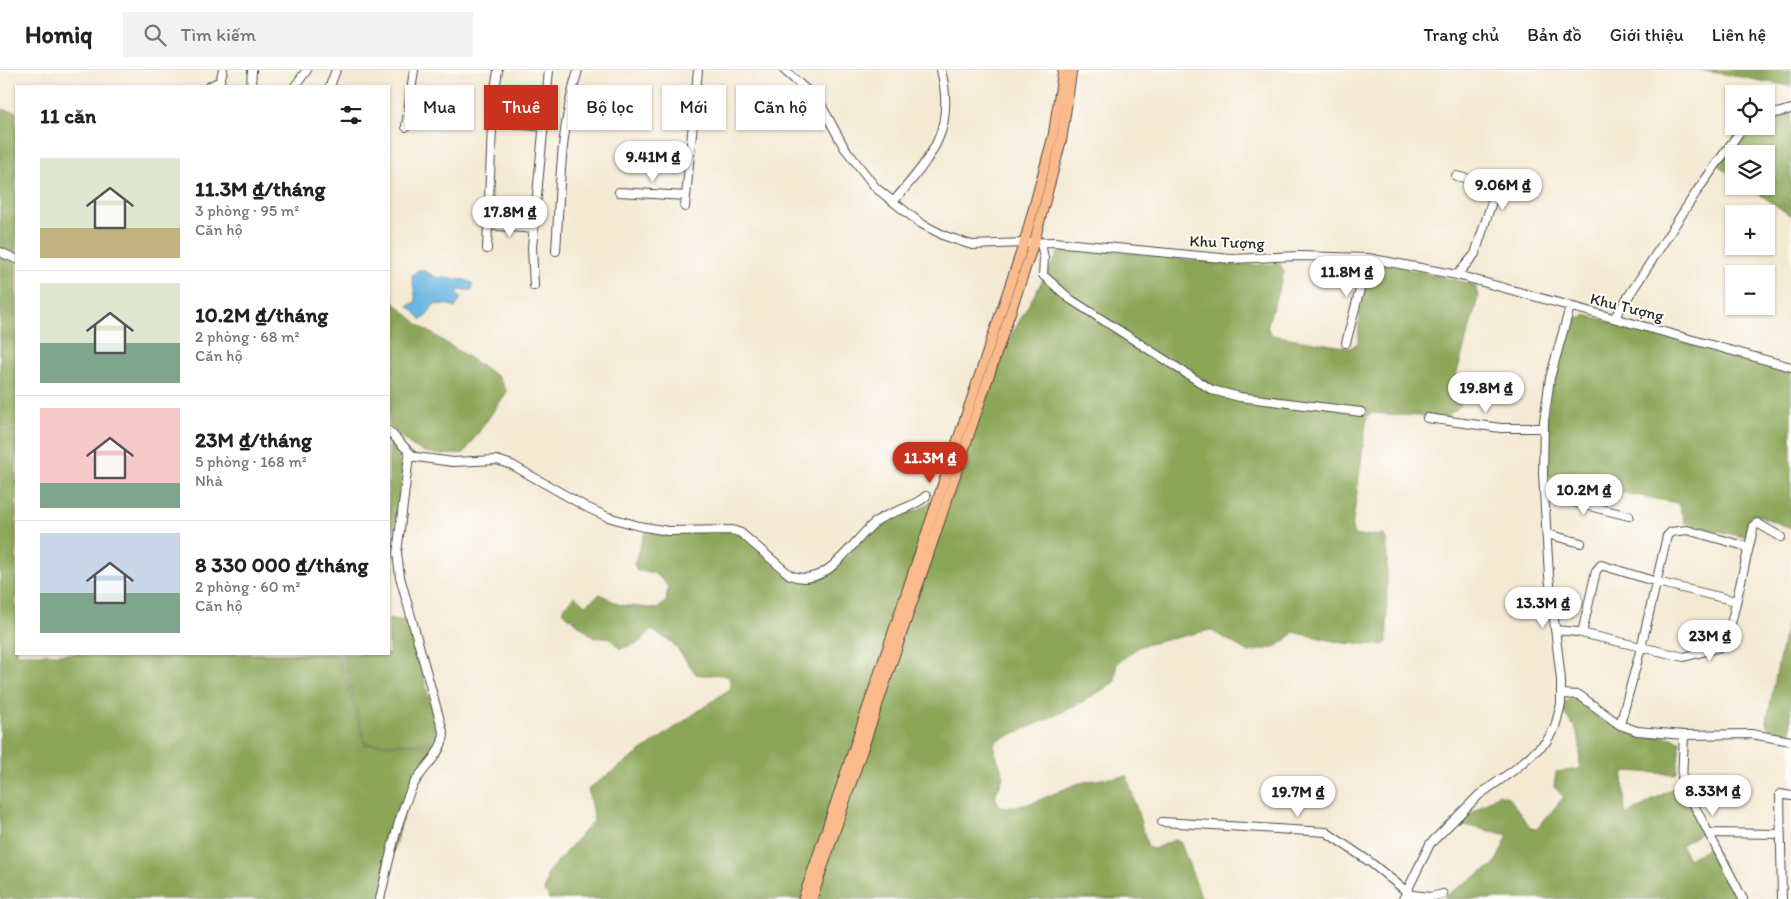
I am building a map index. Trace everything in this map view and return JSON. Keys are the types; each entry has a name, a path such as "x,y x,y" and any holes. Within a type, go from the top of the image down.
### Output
{"main road":[{"path":"803,899 1024,243 1053,136 1063,70"},
{"path":"812,899 1037,243 1062,138 1072,70"}],"street":[{"path":"212,85 220,81 223,70"},
{"path":"251,85 252,70"},
{"path":"296,85 307,70"},
{"path":"330,85 336,70"},
{"path":"412,85 414,70"},
{"path":"497,85 498,70"},
{"path":"548,85 549,70"},
{"path":"556,251 563,153 578,70"},
{"path":"685,206 698,70"},
{"name":"Khu Tượng","path":"784,70 819,100 844,147 876,188 920,223 945,236 972,245 1037,243 1230,259 1299,256 1368,258 1457,275 1791,367"},
{"path":"894,201 930,158 938,140 944,122 947,101 941,70"},
{"path":"1775,113 1791,109"},
{"path":"487,248 493,130"},
{"path":"534,286 532,256 544,130"},
{"path":"1615,317 1697,191 1737,135"},
{"path":"1456,176 1494,186 1496,189 1488,221 1475,254 1457,275"},
{"path":"619,192 686,196"},
{"path":"488,225 534,229"},
{"path":"1037,243 1044,258 1043,275 1053,286 1108,324 1212,390 1240,397 1361,412"},
{"path":"0,252 15,259"},
{"path":"1346,343 1368,258"},
{"path":"1404,895 1430,844 1478,795 1514,770 1546,742 1555,727 1561,704 1561,694 1549,576 1548,534 1544,495 1544,428 1550,378 1570,307"},
{"path":"1427,418 1501,428 1544,428"},
{"path":"390,432 413,456"},
{"path":"380,899 409,797 420,775 436,756 442,745 444,735 400,577 397,552 408,458 413,456 453,462 497,460 512,465 588,508 608,517 639,526 668,531 732,530 741,533 790,575 798,578 808,578 825,570 879,519 908,508 926,496"},
{"path":"1544,495 1629,516"},
{"path":"1555,630 1582,633 1641,648 1684,656 1721,647 1728,637 1753,528 1757,523 1782,537"},
{"path":"1620,725 1641,648 1667,536 1671,532 1687,530 1748,547"},
{"path":"1548,534 1581,543"},
{"path":"1582,633 1598,566 1601,565 1656,582 1736,601"},
{"path":"1561,694 1579,695 1620,725 1655,734 1751,734 1791,741"},
{"path":"1684,735 1682,782 1743,899"},
{"path":"1782,899 1780,794 1791,796"},
{"path":"1162,822 1326,832 1370,862 1404,895 1430,897 1442,894"},
{"path":"1709,833 1780,834"}],"green space":[{"path":"1701,70 1791,70 1791,86 1790,86"},
{"path":"0,109 15,112 15,428 0,427"},
{"path":"1791,112 1791,216 1761,195 1775,195 1775,145 1733,145 1743,135 1775,135 1775,118"},
{"path":"1725,157 1725,170 1719,166"},
{"path":"1070,246 1232,265 1280,264 1284,272 1267,327 1272,335 1350,348 1358,343 1360,310 1373,266 1381,263 1472,284 1476,287 1478,298 1454,383 1470,386 1470,393 1456,410 1449,414 1448,418 1371,413 1367,416 1352,529 1355,536 1384,535 1387,543 1387,642 1383,645 1343,643 1293,632 1279,645 1249,652 1210,630 1140,646 1117,663 1115,681 1101,691 1057,715 995,741 994,749 1004,776 995,795 999,806 1011,807 1031,803 1080,783 1127,776 1148,847 1153,849 1174,840 1180,841 1202,899 548,899 549,897 544,892 548,872 594,820 588,789 731,688 729,677 696,674 673,643 651,630 640,642 620,649 609,637 595,638 564,613 563,608 575,596 585,605 600,594 620,605 657,609 666,602 668,587 665,583 655,574 637,571 634,564 645,532 649,530 725,531 741,535 791,580 816,581 839,565 876,525 922,508 932,500 979,392 1061,248"},
{"path":"390,299 419,325 498,377 507,392 464,453 440,454 422,451 390,426"},
{"path":"1585,315 1791,371 1791,528 1754,514 1749,518 1747,536 1744,537 1685,523 1678,503 1552,480 1547,474 1544,458 1547,419 1555,371 1560,350 1571,322"},
{"path":"0,429 15,430 15,655 339,655 365,745 443,745 409,797 379,899 0,899"},
{"path":"390,440 396,452 402,479 392,548 392,575 390,575"},
{"path":"1791,601 1791,733 1770,729 1766,725"},
{"path":"390,619 409,621 440,739 439,743 366,744 341,655 390,655"},
{"path":"1572,698 1585,704 1625,731 1641,735 1673,738 1680,741 1677,772 1674,774 1626,771 1623,776 1625,812 1628,814 1677,786 1681,787 1704,829 1703,832 1681,845 1688,859 1708,848 1715,850 1740,899 1445,899 1445,896 1495,864 1508,835 1464,825 1465,818 1498,794 1509,797 1530,828 1537,828 1564,797 1554,787 1556,772 1579,769 1579,737 1573,725 1561,711 1564,702"}],"water":[{"path":"418,270 423,270 435,277 465,280 472,283 472,290 460,290 457,293 461,298 455,308 451,305 434,304 425,318 421,319 408,306 416,302 412,275"}]}
